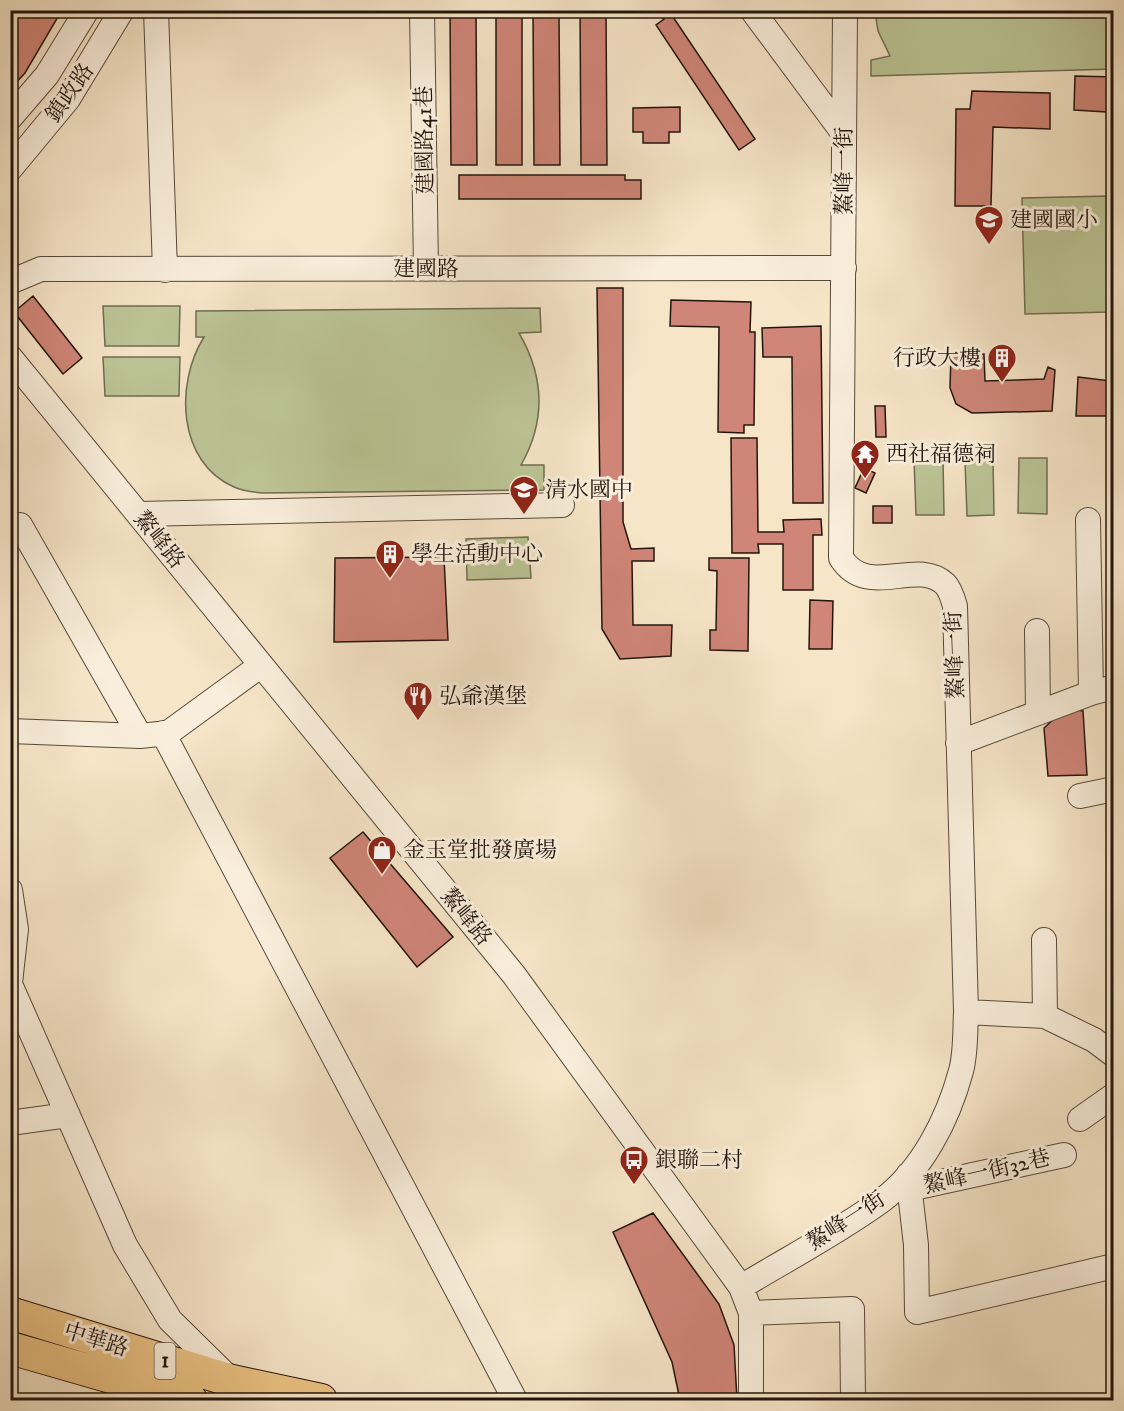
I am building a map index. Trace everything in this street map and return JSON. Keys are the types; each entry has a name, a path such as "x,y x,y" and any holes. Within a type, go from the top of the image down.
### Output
{"main road":[{"name":"中華路","path":"10,1313 238,1391 321,1401"},
{"name":"中華路","path":"10,1348 191,1401"}],"street":[{"name":"鎮政路","path":"10,118 47,75 87,10"},
{"name":"鎮政路","path":"10,169 68,99 122,10"},
{"path":"156,10 165,270"},
{"name":"建國路41巷","path":"423,10 426,269"},
{"path":"752,10 844,134"},
{"name":"鰲峰一街","path":"741,1287 909,1182 946,1116 962,1069 966,1012 955,606 947,585 932,576 863,577 850,571 841,558 845,10"},
{"name":"建國路","path":"10,282 41,269 844,268"},
{"name":"鰲峰路","path":"10,357 514,975 741,1287 751,1313 751,1401"},
{"path":"138,514 562,505"},
{"path":"958,743 1102,690 1088,520"},
{"path":"20,525 151,735 515,1401"},
{"path":"1037,631 1038,713"},
{"path":"10,731 151,735 190,718 260,666"},
{"path":"1080,796 1113,789"},
{"path":"10,890 13,929 10,984 125,1245 170,1320 238,1391"},
{"path":"1044,940 1045,1016"},
{"path":"966,1012 1045,1016 1094,1040 1113,1054"},
{"path":"1080,1119 1113,1095"},
{"path":"10,1123 68,1115"},
{"name":"鰲峰一街32巷","path":"909,1182 1064,1155"},
{"path":"909,1182 916,1245 917,1312 1113,1266"},
{"path":"751,1313 852,1309 853,1401"}],"green space":[{"path":"875,11 1113,11 1113,69 871,76 871,60 890,56 878,31"},
{"path":"1109,196 1110,312 1025,314 1022,198"},
{"path":"103,306 180,306 179,346 105,346"},
{"path":"540,308 541,332 519,333 533,366 539,399 535,432 521,465 544,465 544,490 251,492 234,487 215,475 201,459 192,441 187,420 188,376 204,337 196,337 196,311"},
{"path":"103,357 180,357 179,396 105,396"},
{"path":"943,458 944,515 916,515 914,459"},
{"path":"1019,458 1047,458 1047,514 1018,513"},
{"path":"993,460 994,515 967,516 965,461"},
{"path":"528,537 531,578 467,580 466,539"}],"building":[{"path":"10,10 62,10 25,73 10,89"},
{"path":"450,10 476,10 477,165 451,165"},
{"path":"496,10 522,10 522,165 496,165"},
{"path":"533,10 559,10 560,165 534,165"},
{"path":"580,10 606,10 607,165 581,165"},
{"path":"669,11 755,139 739,150 656,25"},
{"path":"1075,76 1114,77 1114,117 1107,112 1074,110"},
{"path":"972,91 1050,93 1050,129 993,127 991,206 955,206 956,109 970,109"},
{"path":"680,107 680,132 669,132 669,143 643,143 643,132 633,132 633,108"},
{"path":"459,175 625,175 625,180 641,180 641,199 459,199"},
{"path":"597,288 623,288 623,522 631,549 654,548 654,561 632,561 633,625 672,625 671,656 620,659 602,629"},
{"path":"33,296 82,358 63,374 14,312"},
{"path":"671,300 751,302 750,332 755,332 754,425 744,425 744,433 718,432 719,327 670,326"},
{"path":"821,326 823,503 793,503 792,357 763,357 762,328"},
{"name":"行政大樓","path":"984,354 985,381 1044,379 1048,367 1055,370 1052,411 972,413 956,404 950,388 951,355"},
{"path":"1078,377 1111,381 1114,378 1114,416 1076,416"},
{"path":"875,406 885,406 886,437 876,437"},
{"path":"731,438 757,438 758,532 784,532 783,520 821,519 822,535 813,535 813,590 783,590 783,544 758,544 759,553 732,553"},
{"name":"西社福德祠","path":"864,468 875,473 866,493 855,488"},
{"path":"873,506 892,506 892,523 873,523"},
{"name":"學生活動中心","path":"444,557 448,640 334,642 335,558"},
{"path":"709,558 749,558 748,651 710,650 710,630 716,630 717,571 709,570"},
{"path":"810,600 833,601 832,649 809,649"},
{"path":"1066,708 1083,711 1087,775 1048,776 1044,728"},
{"path":"363,832 453,937 417,967 330,858"},
{"path":"653,1213 719,1304 734,1345 737,1400 680,1400 672,1362 613,1232"}],"place":[{"name":"建國國小","path":"989,246"},
{"name":"行政大樓","path":"1002,384"},
{"name":"西社福德祠","path":"865,480"},
{"name":"清水國中","path":"524,516"},
{"name":"學生活動中心","path":"390,580"},
{"name":"弘爺漢堡","path":"418,722"},
{"name":"金玉堂批發廣場","path":"382,876"},
{"name":"銀聯二村","path":"634,1186"}]}
